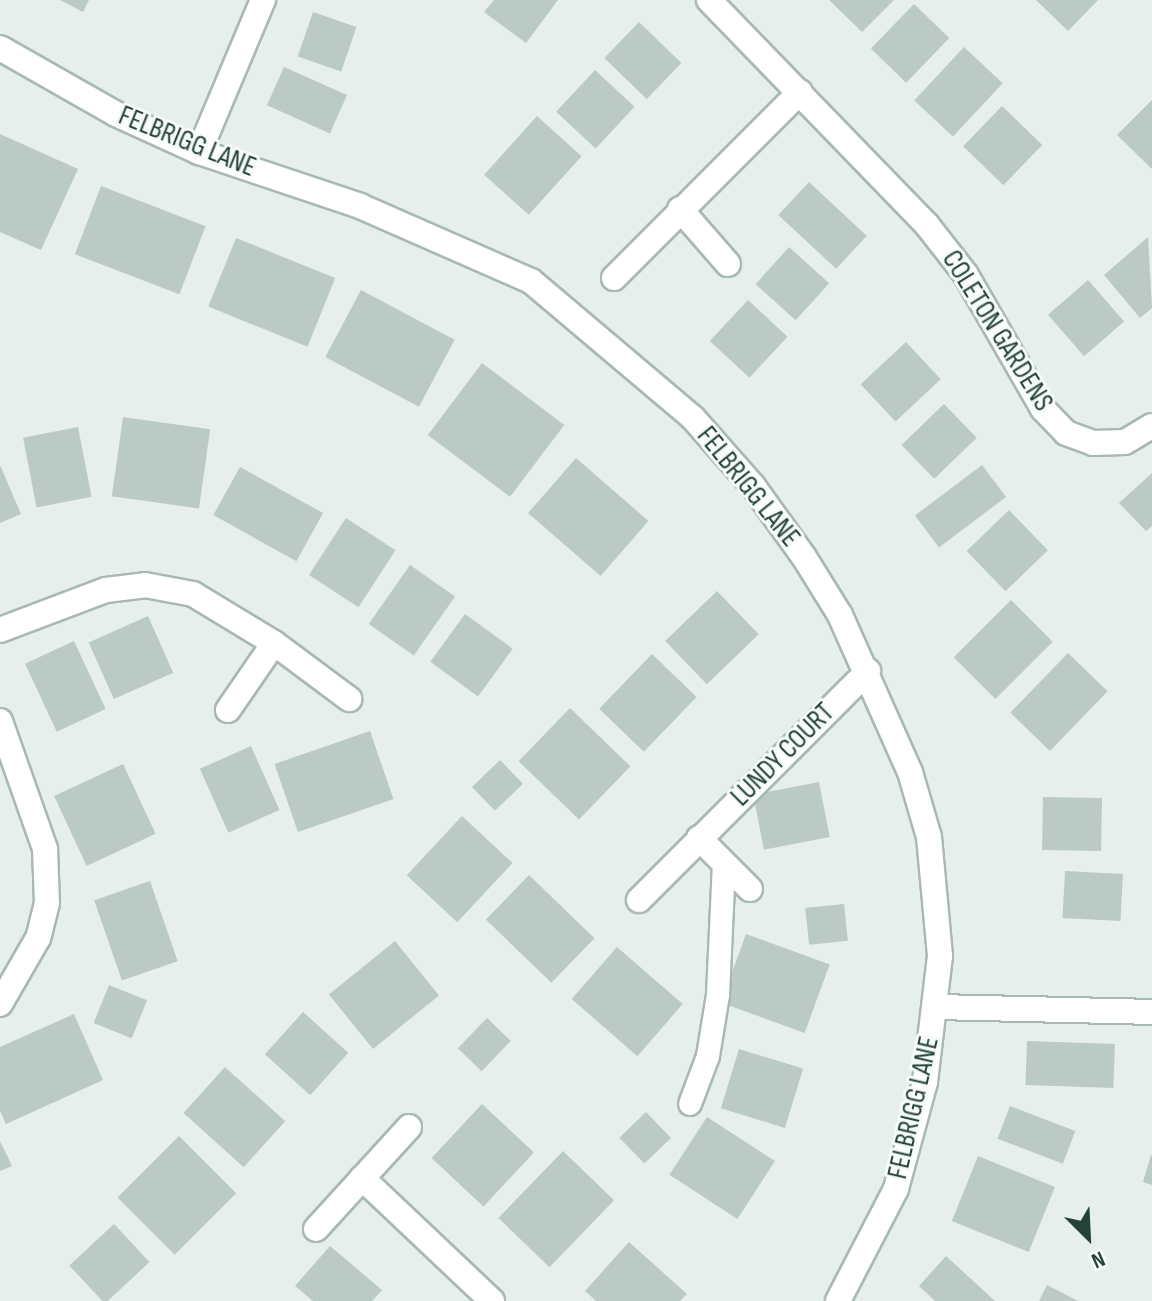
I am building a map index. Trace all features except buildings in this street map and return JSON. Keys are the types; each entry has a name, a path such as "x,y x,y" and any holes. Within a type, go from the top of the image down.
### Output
{"street":[{"path":"199,152 263,0"},
{"name":"COLETON GARDENS","path":"709,0 937,237 966,275 1043,409 1066,433 1093,443 1125,442 1152,426"},
{"name":"FELBRIGG LANE","path":"0,48 116,114 199,152 360,206 531,281 693,418 753,486 840,615 868,671 910,772 929,837 940,956 925,1082 896,1189 838,1301"},
{"path":"614,278 800,92"},
{"path":"680,209 728,264"},
{"path":"0,630 106,590 145,585 193,594 274,643 349,699"},
{"path":"228,710 274,643"},
{"name":"LUNDY COURT","path":"639,900 868,671"},
{"path":"0,721 45,849 47,903 38,938 0,1004"},
{"path":"699,838 750,889"},
{"path":"935,1007 1152,1012"},
{"path":"316,1229 409,1127"},
{"path":"362,1178 492,1301"}],"lane":[{"path":"690,1104 708,1056 718,995 724,863"}]}
